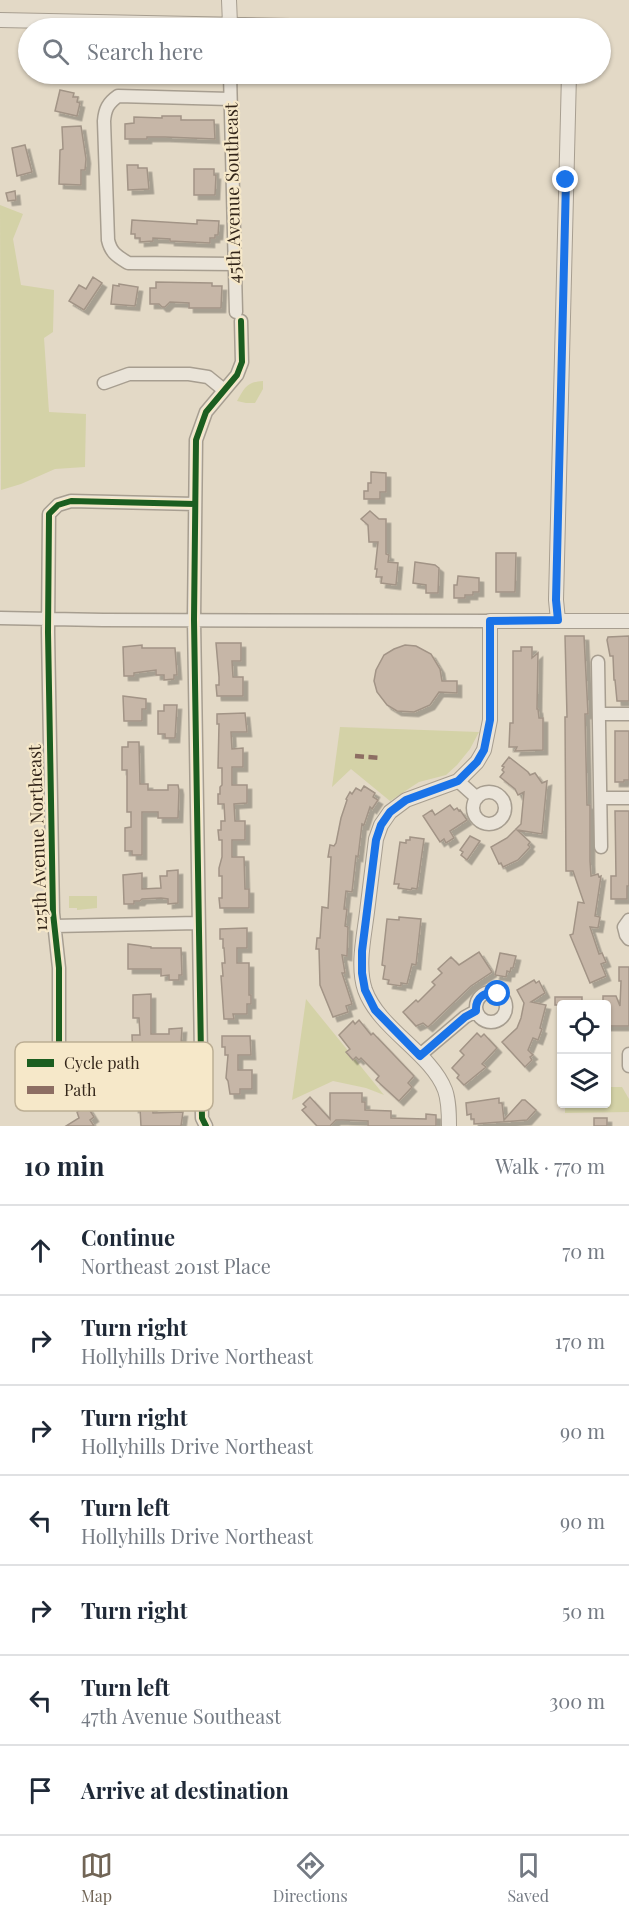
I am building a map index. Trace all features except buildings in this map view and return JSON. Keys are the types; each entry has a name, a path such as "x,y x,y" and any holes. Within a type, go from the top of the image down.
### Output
{"street":[{"path":"230,0 230,18"},
{"path":"0,20 18,20"},
{"name":"45th Avenue Southeast","path":"200,1042 194,620 196,440 206,412 237,375 242,362 235,264 230,84"},
{"path":"558,620 556,600 558,454 569,84"},
{"path":"230,99 118,96 110,102 105,111 104,121 108,240 110,249 116,256 128,262 235,264"},
{"path":"104,383 129,374 189,374 208,377 224,390"},
{"name":"125th Avenue Northeast","path":"59,1042 59,968 54,926 48,618 49,514 58,505 71,501 195,504"},
{"path":"0,618 629,621"},
{"path":"449,1126 449,1108 445,1089 420,1056 375,1010 365,990 362,951 376,840 381,825 390,812 406,800 458,781 477,762 484,750 490,720 490,621"},
{"path":"598,662 602,847"},
{"path":"599,714 629,714"},
{"path":"458,781 477,798"},
{"path":"601,798 629,798"},
{"path":"629,920 624,927 629,939"},
{"path":"54,926 198,923"},
{"path":"420,1056 465,1017 476,1011"},
{"path":"629,1054 629,1066"},
{"name":"45th Avenue Southeast","path":"202,1111 206,1126"}],"shaded area":[{"path":"0,205 23,214 13,239 21,285 54,290 53,332 44,338 49,412 86,414 85,467 55,469 1,490"},
{"path":"263,381 263,389 255,403 237,401 249,384"},
{"path":"340,727 479,732 470,749 446,775 419,782 390,801 351,769 332,787"},
{"path":"69,896 97,896 97,908 77,910 77,908 69,908"},
{"path":"306,999 384,1095 366,1088 333,1081 292,1100"},
{"path":"611,1087 622,1087 629,1099 629,1112 565,1113 565,1108 611,1108"}],"marked path":[{"path":"355,756 381,758"}],"cycle path":[{"path":"201,1042 194,620 196,440 206,412 237,375 242,362 241,321"},
{"path":"59,1042 59,968 53,913 48,632 49,514 58,505 71,501 195,504"},
{"path":"202,1111 206,1126"}],"route":[{"path":"498,994 483,994 477,1002 476,1011 465,1017 420,1056 375,1010 365,990 362,951 376,840 381,825 390,812 406,800 458,781 477,762 484,750 490,720 490,621 558,620 556,600 558,454 566,180"}]}
